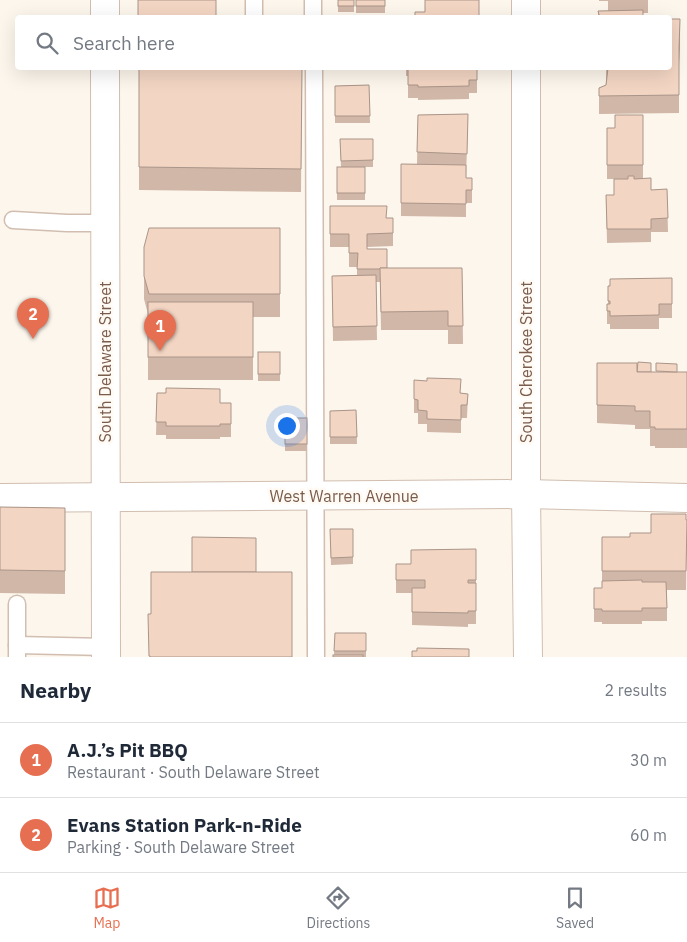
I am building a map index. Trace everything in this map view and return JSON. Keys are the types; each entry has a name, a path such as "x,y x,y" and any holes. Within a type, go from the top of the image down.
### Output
{"street":[{"path":"105,0 105,15"},
{"path":"526,0 526,15"},
{"name":"South Delaware Street","path":"105,70 106,652"},
{"name":"South Cherokee Street","path":"526,70 528,657"},
{"name":"West Warren Avenue","path":"0,498 526,494 687,498"}],"lane":[{"path":"254,0 254,15"},
{"path":"313,0 313,15"},
{"path":"314,70 316,657"},
{"path":"13,220 105,223"},
{"path":"17,604 17,651 106,652"}],"building":[{"path":"138,0 216,0 216,15 138,15"},
{"path":"338,0 354,0 354,6 338,6"},
{"path":"356,0 385,0 385,6 356,6"},
{"path":"425,0 479,0 479,15 415,15 415,12 425,12"},
{"path":"643,10 643,15 599,15 598,11"},
{"path":"672,19 680,19 679,95 599,96 599,88 606,85 608,70 672,70"},
{"path":"139,70 302,70 301,169 139,167"},
{"path":"408,70 477,70 477,80 469,80 469,86 418,87 418,85 408,85"},
{"path":"369,85 370,116 335,116 335,86"},
{"path":"468,114 467,154 417,152 418,115"},
{"path":"615,115 643,115 643,165 607,165 607,128 615,128"},
{"path":"340,139 373,139 373,160 341,161"},
{"path":"401,164 466,165 466,178 472,178 472,190 466,190 466,204 401,203"},
{"path":"337,167 365,167 365,193 337,193"},
{"path":"628,176 634,176 634,179 651,178 651,190 667,189 668,218 651,219 651,229 607,229 606,195 614,195 614,179 628,179"},
{"path":"330,206 387,206 386,218 393,218 393,233 367,234 367,249 387,249 387,268 357,269 358,253 349,253 349,234 330,234"},
{"path":"149,228 280,228 280,294 149,294 144,276 144,247"},
{"path":"380,268 462,268 463,326 448,326 448,311 381,312"},
{"path":"376,275 377,326 333,327 332,276"},
{"path":"672,278 672,304 659,304 659,315 610,316 610,311 607,311 607,304 610,304 610,301 608,301 608,286 610,286 610,279"},
{"path":"148,302 253,302 253,357 148,357"},
{"path":"258,352 280,352 280,374 258,374"},
{"path":"638,362 651,363 651,372 637,372"},
{"path":"597,363 637,363 637,372 687,372 687,429 655,429 655,427 650,427 650,411 635,411 635,406 597,405"},
{"path":"656,363 677,364 677,372 656,371"},
{"path":"427,378 461,379 460,393 468,394 467,405 461,405 461,420 427,419 427,411 418,410 418,400 414,399 414,380 427,381"},
{"path":"166,388 220,389 220,403 231,403 231,424 220,424 220,426 166,426 166,422 156,422 157,393 166,393"},
{"path":"356,410 357,437 330,437 330,411"},
{"path":"285,418 307,418 307,444 285,444"},
{"path":"0,507 65,508 65,571 0,570"},
{"path":"651,514 686,514 686,571 602,571 602,537 630,537 630,533 651,533"},
{"path":"330,529 353,529 353,557 331,558"},
{"path":"192,537 256,538 256,572 192,572"},
{"path":"476,549 476,580 468,580 468,583 476,583 476,611 468,611 468,613 412,612 412,588 425,588 425,580 396,580 396,564 411,564 411,550"},
{"path":"151,572 292,572 292,657 150,657 148,614 151,614"},
{"path":"642,580 642,582 666,582 667,608 642,608 642,611 602,611 602,609 594,609 594,588 602,588 602,581"},
{"path":"335,633 366,633 366,651 334,651"},
{"path":"417,648 469,649 469,657 412,657 412,651 417,651"},
{"path":"333,655 363,655 363,657 333,657"}],"place":[{"name":"Evans Station Park-n-Ride","path":"33,339"},
{"name":"A.J.’s Pit BBQ","path":"160,351"}]}
